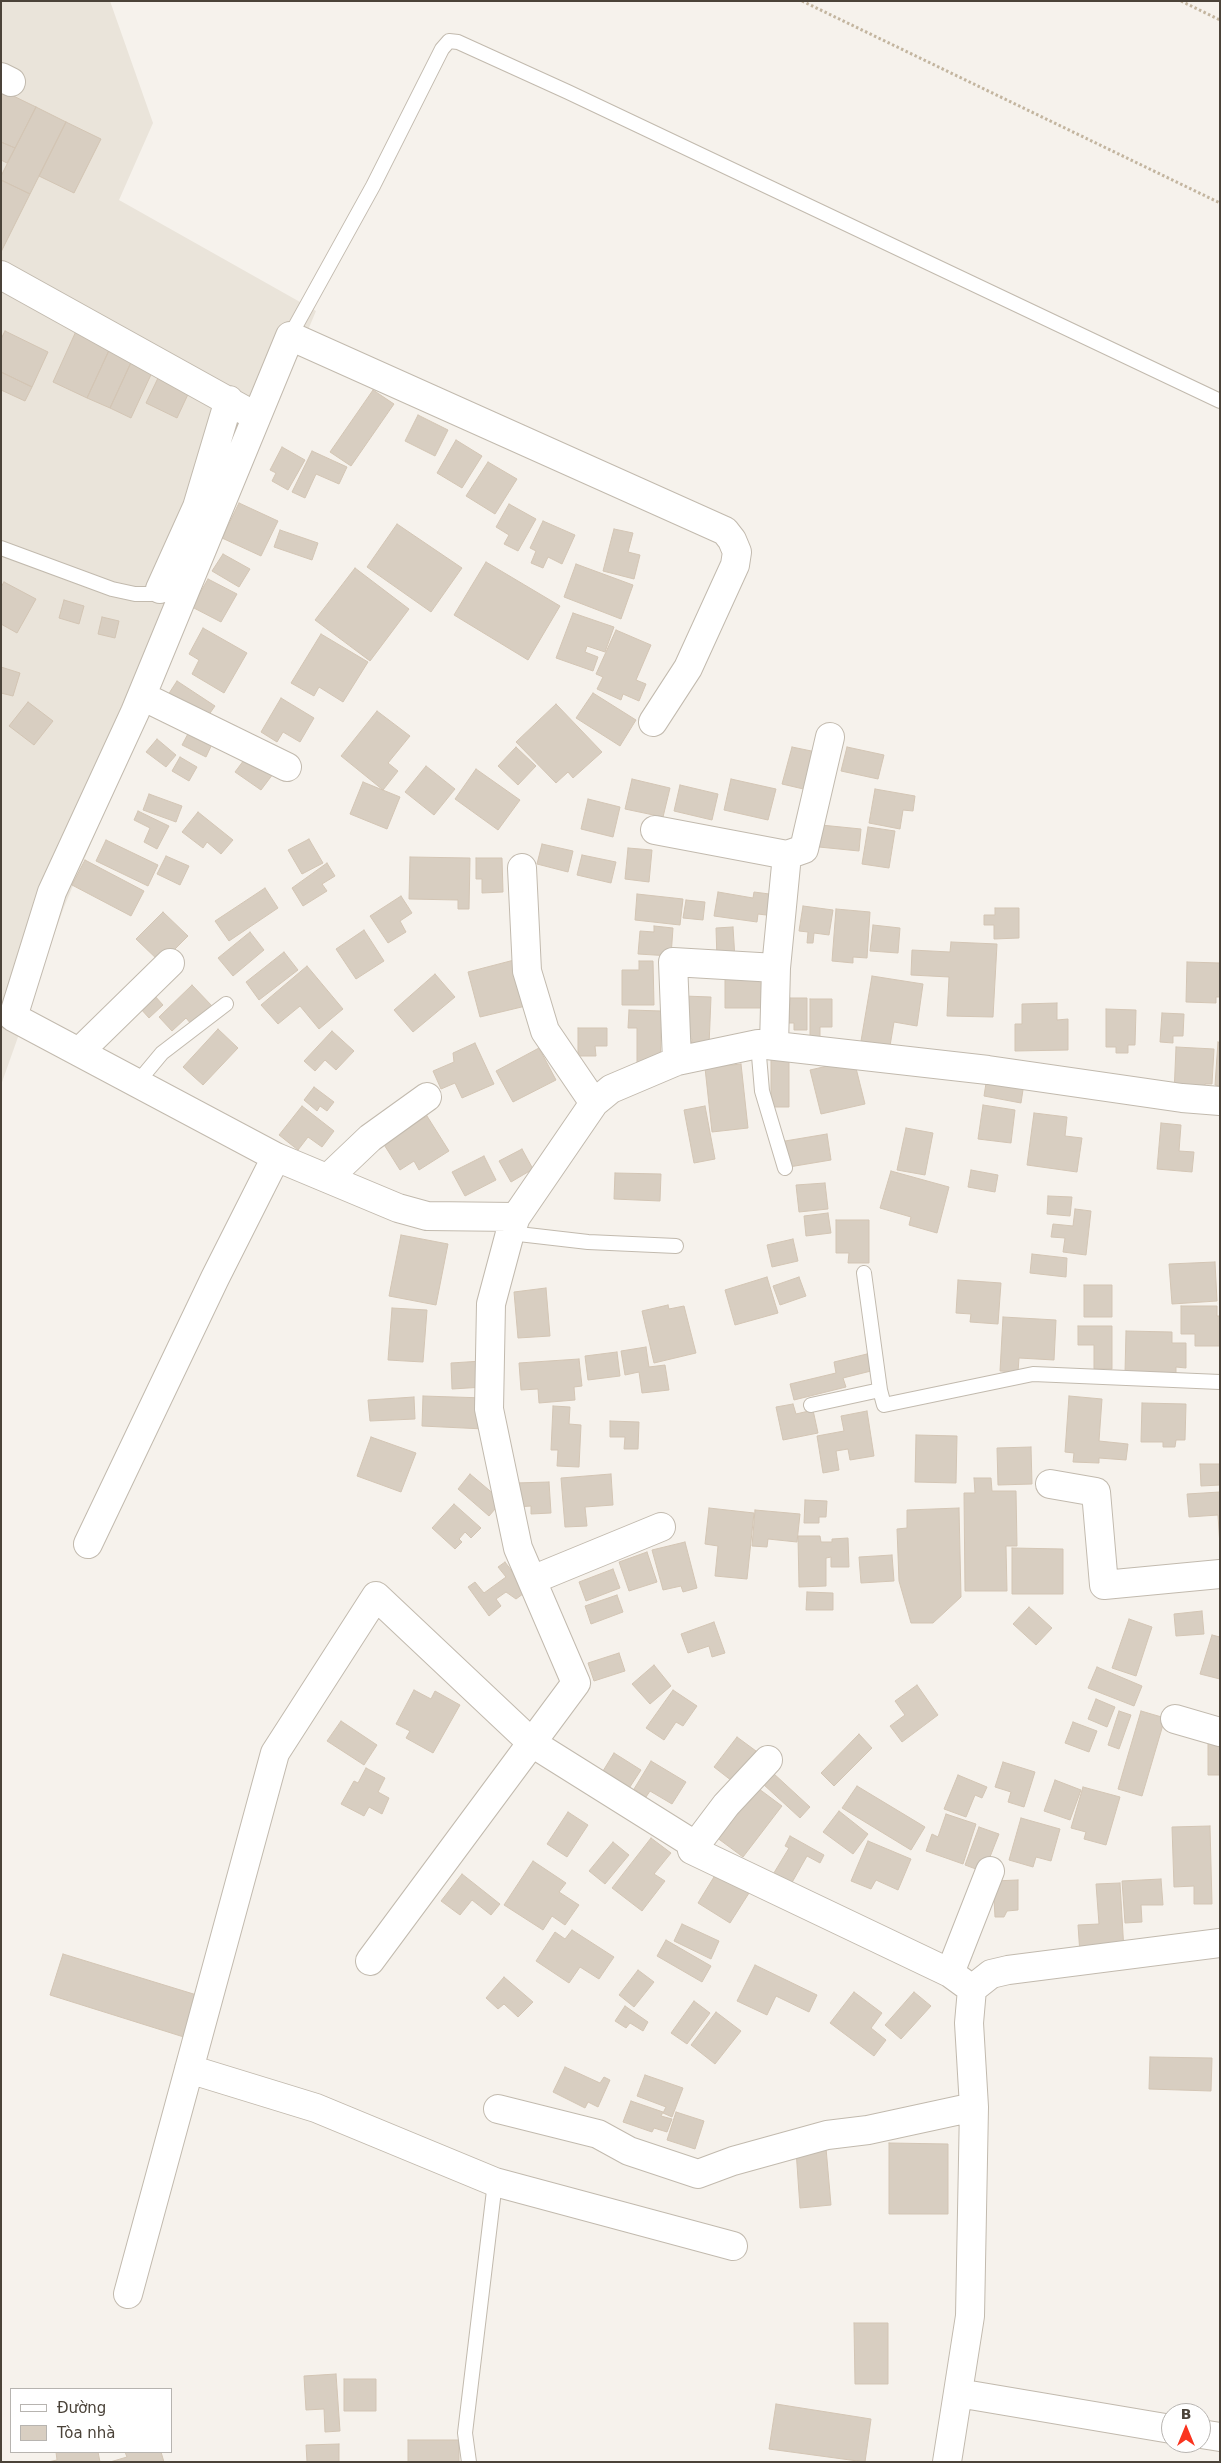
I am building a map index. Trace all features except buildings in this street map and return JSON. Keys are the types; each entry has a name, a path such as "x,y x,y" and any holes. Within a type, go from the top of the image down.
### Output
{"street":[{"path":"1,275 256,416"},
{"path":"168,599 256,416 290,336 725,531 732,540 737,552 735,566 688,668 653,722"},
{"path":"230,400 168,599 142,696 52,892 12,1017 276,1157 398,1208 427,1216 513,1225"},
{"path":"142,696 287,767"},
{"path":"655,830 787,855 804,849 830,737"},
{"path":"766,1045 787,855"},
{"path":"522,868 527,971 545,1031 594,1103"},
{"path":"677,1062 673,962 776,968"},
{"path":"79,1052 170,963"},
{"path":"370,1961 576,1683 518,1548 489,1409 491,1304 513,1225 594,1103 610,1089 677,1062 766,1045 988,1070 1182,1098 1220,1101"},
{"path":"328,1178 370,1138 427,1097"},
{"path":"88,1544 215,1278 276,1157"},
{"path":"1050,1484 1096,1492 1104,1585 1220,1574"},
{"path":"532,1580 661,1527"},
{"path":"128,2294 275,1753 376,1596 532,1744 690,1842 692,1850"},
{"path":"1175,1719 1220,1732"},
{"path":"692,1850 726,1805 768,1760"},
{"path":"692,1850 950,1973 972,1989"},
{"path":"950,1973 990,1871"},
{"path":"947,2462 970,2316 974,2107 969,2023 972,1989 991,1974 1008,1970 1220,1943"},
{"path":"189,2069 316,2108 495,2182 733,2246"},
{"path":"498,2109 598,2134 629,2151 698,2174 733,2160 827,2135 868,2130 974,2107"},
{"path":"958,2393 1161,2427"}],"lane":[{"path":"290,336 373,186 442,49 449,41 458,42 568,92 1220,401"},
{"path":"1,548 112,589 151,594 168,599"},
{"path":"137,1083 162,1053 226,1004"},
{"path":"766,1045 762,1091 785,1168"},
{"path":"513,1225 588,1242 676,1246"},
{"path":"864,1273 880,1390 884,1405 1033,1374 1220,1382"},
{"path":"811,1405 880,1390"},
{"path":"469,2462 465,2433 495,2182"}],"path":[{"path":"802,1 1220,203"},
{"path":"1181,1 1220,20"}],"shaded area":[{"path":"1,1 110,1 153,123 119,200 316,311 64,907 1,1085"}]}
